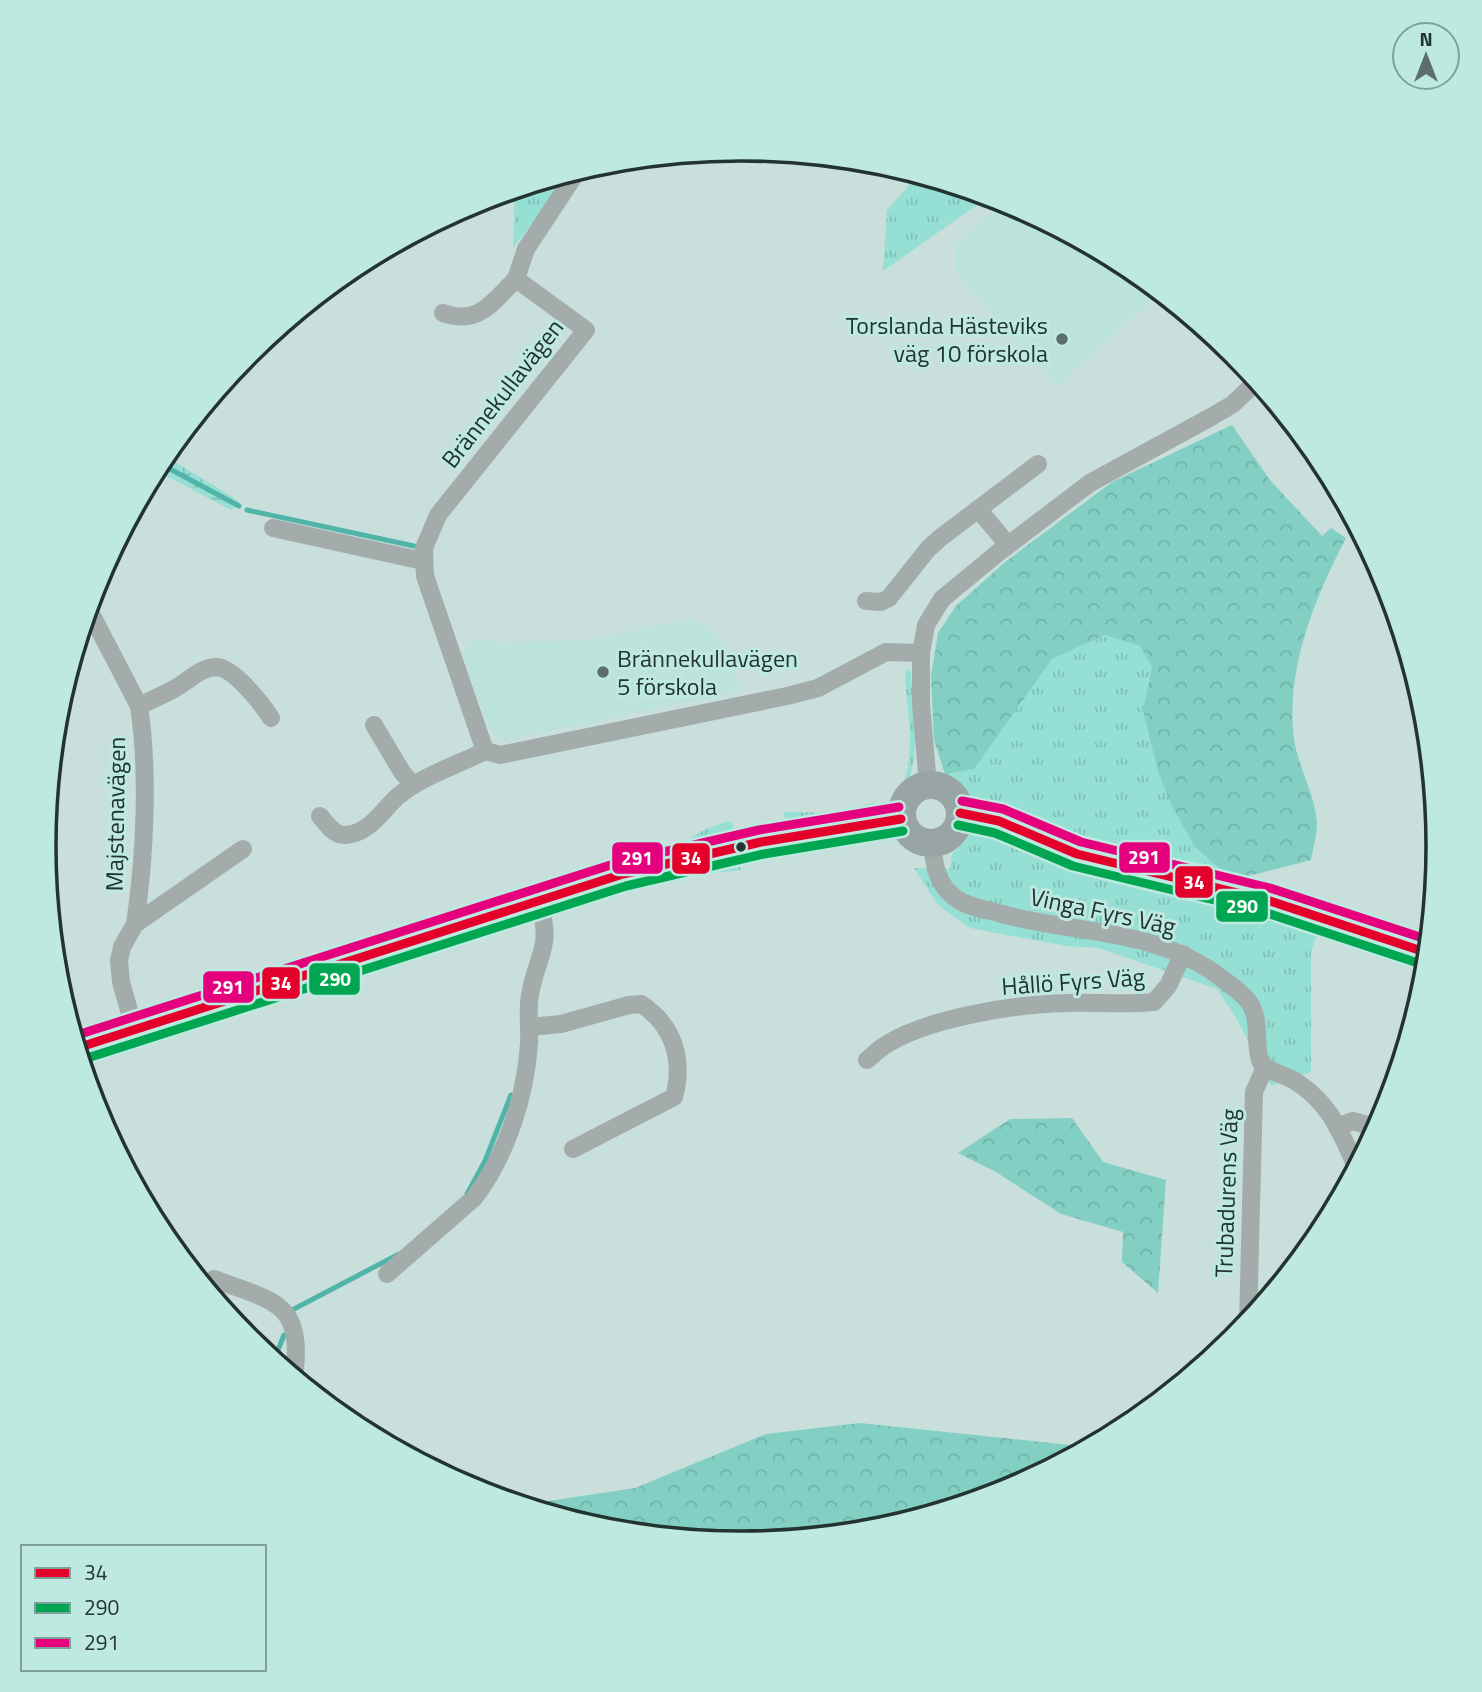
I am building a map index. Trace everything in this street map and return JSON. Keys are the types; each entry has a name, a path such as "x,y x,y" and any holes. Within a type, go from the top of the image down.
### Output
{"main road":[{"path":"928,785 940,786 950,792 960,813 954,832 946,839 932,844 912,837 901,819 907,796 914,789 928,785"},
{"path":"960,813 999,821 1077,854 1267,900 1418,950"},
{"path":"86,1045 623,874 702,854 830,828 901,819"}],"street":[{"path":"443,313 457,318 474,316 516,279 526,249 570,183"},
{"name":"Brännekullavägen","path":"485,751 425,576 423,561 429,532 438,515 586,330 516,279"},
{"path":"928,785 920,705 920,653 926,625 942,599 1090,483 1222,410 1250,388"},
{"path":"866,601 881,602 889,598 928,549 1038,464"},
{"path":"978,509 1008,545"},
{"path":"273,528 423,561"},
{"name":"Majstenavägen","path":"94,620 139,706 143,771 142,849 135,924 122,947 119,961 121,982 134,1028"},
{"path":"320,816 335,833 348,835 367,827 413,785 485,751 500,755 787,696 818,688 886,652 920,653"},
{"name":"Majstenavägen","path":"139,706 177,688 198,673 215,667 226,669 261,701 271,718"},
{"path":"374,725 402,772 413,785"},
{"name":"Vinga Fyrs Väg","path":"932,844 935,870 940,881 956,899 965,904 1016,917 1150,942 1183,954 1214,972 1250,1003 1256,1024 1259,1059 1265,1067"},
{"name":"Majstenavägen","path":"135,924 243,849"},
{"path":"387,1274 449,1222 484,1185 521,1101 531,990 545,942 543,916 538,901"},
{"name":"Hållö Fyrs Väg","path":"867,1060 883,1046 903,1036 932,1025 986,1012 1063,1003 1154,1002 1168,986 1183,954"},
{"path":"529,1027 561,1024 641,1004 659,1019 673,1043 679,1062 679,1078 674,1097 573,1149"},
{"path":"1265,1067 1294,1080 1314,1094 1329,1111 1351,1157"},
{"name":"Trubadurens Väg","path":"1248,1306 1254,1092 1265,1067"},
{"path":"1337,1127 1353,1121 1366,1125"},
{"path":"214,1279 270,1300 285,1311 294,1327 295,1366"}],"shaded area":[{"name":"Torslanda Hästeviks väg 10 förskola","path":"994,210 1084,253 1152,299 1057,386 956,273 955,245"},
{"name":"Brännekullavägen 5 förskola","path":"691,619 713,633 732,653 740,691 505,740 494,735 488,725 462,652 479,637 497,643 588,640"}],"green space":[{"path":"911,182 979,204 883,271 887,210"},
{"path":"561,185 513,248 515,199"},
{"path":"1232,425 1270,480 1322,536 1331,528 1346,538 1305,635 1294,687 1294,739 1316,812 1316,836 1311,860 1233,880 1195,847 1172,806 1158,772 1143,711 1152,667 1140,646 1105,635 1052,659 974,769 945,774 934,740 931,676 938,633 956,606 1005,562 1112,482"},
{"path":"174,461 239,502 231,510 165,475"},
{"path":"1105,635 1140,646 1152,667 1143,711 1158,772 1172,806 1233,880 1326,908 1311,952 1311,1072 1271,1086 1238,1021 1217,989 1099,948 1067,946 970,928 938,905 914,868 950,869 952,854 967,839 962,793 945,774 974,768 1052,659"},
{"path":"907,668 911,673 915,743 913,761 902,791 891,801 905,778 908,766 910,727 905,677"},
{"path":"871,803 878,807 832,816 785,819 784,813 838,813"},
{"path":"728,821 733,824 733,829 693,842 691,838 704,830"},
{"path":"739,864 741,870 645,886 641,882 695,868"},
{"path":"1072,1118 1103,1162 1166,1180 1158,1293 1122,1262 1123,1232 1061,1214 996,1172 958,1153 1010,1119"},
{"path":"860,1423 1072,1445 1003,1479 918,1508 875,1518 786,1530 696,1530 652,1525 607,1518 543,1502 635,1488 766,1434"}],"waterway":[{"path":"169,468 239,506"},
{"path":"247,510 414,546"},
{"path":"467,1194 485,1161 511,1095"},
{"path":"294,1309 399,1254"},
{"path":"278,1350 284,1335"}],"transit line":[{"name":"291","path":"962,801 1003,809 1081,842 1270,888 1420,937"},
{"name":"291","path":"82,1033 620,862 759,830 899,807"},
{"name":"34","path":"960,813 999,821 1077,854 1267,900 1418,950"},
{"name":"34","path":"86,1045 623,874 761,842 901,819"},
{"name":"290","path":"958,825 995,833 1073,866 1264,912 1416,962"},
{"name":"290","path":"89,1057 626,886 764,854 903,831"}],"place":[{"name":"Torslanda Hästeviks väg 10 förskola","path":"1062,339"},
{"name":"Brännekullavägen 5 förskola","path":"603,672"}]}
